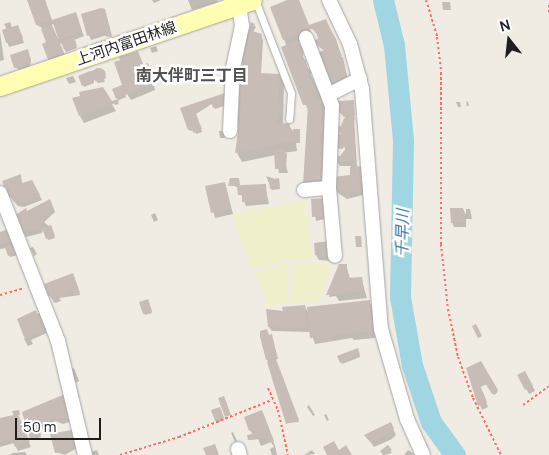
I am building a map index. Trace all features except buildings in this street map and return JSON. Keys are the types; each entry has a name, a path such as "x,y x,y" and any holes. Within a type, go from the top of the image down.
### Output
{"main road":[{"name":"上河内富田林線","path":"0,86 249,1"}],"street":[{"path":"329,0 347,38 360,79 366,123 373,249 381,329 407,419 423,455"},
{"path":"230,130 233,68 249,1"},
{"path":"306,38 332,106 329,188 335,256"},
{"path":"328,95 360,79"},
{"path":"304,190 329,188"},
{"path":"0,193 58,341 85,455"}],"lane":[{"path":"249,1 291,93 289,119"}],"path":[{"path":"426,0 437,37 441,72 441,244 448,310 458,357 473,398 501,455"},
{"path":"549,4 549,15"},
{"path":"0,295 37,285"},
{"path":"522,405 549,386"},
{"path":"268,388 278,410 288,455"},
{"path":"120,455 179,437 272,400"}],"green space":[{"path":"305,201 312,259 291,259 251,269 233,213"},
{"path":"332,260 320,302 290,303 293,265"},
{"path":"289,263 287,304 265,306 265,295 253,272"}],"waterway":[{"name":"千早川","path":"383,0 394,45 403,141 400,297 412,365 431,422 455,455"}],"district":[{"name":"南大伴町三丁目","path":"192,75"}]}
